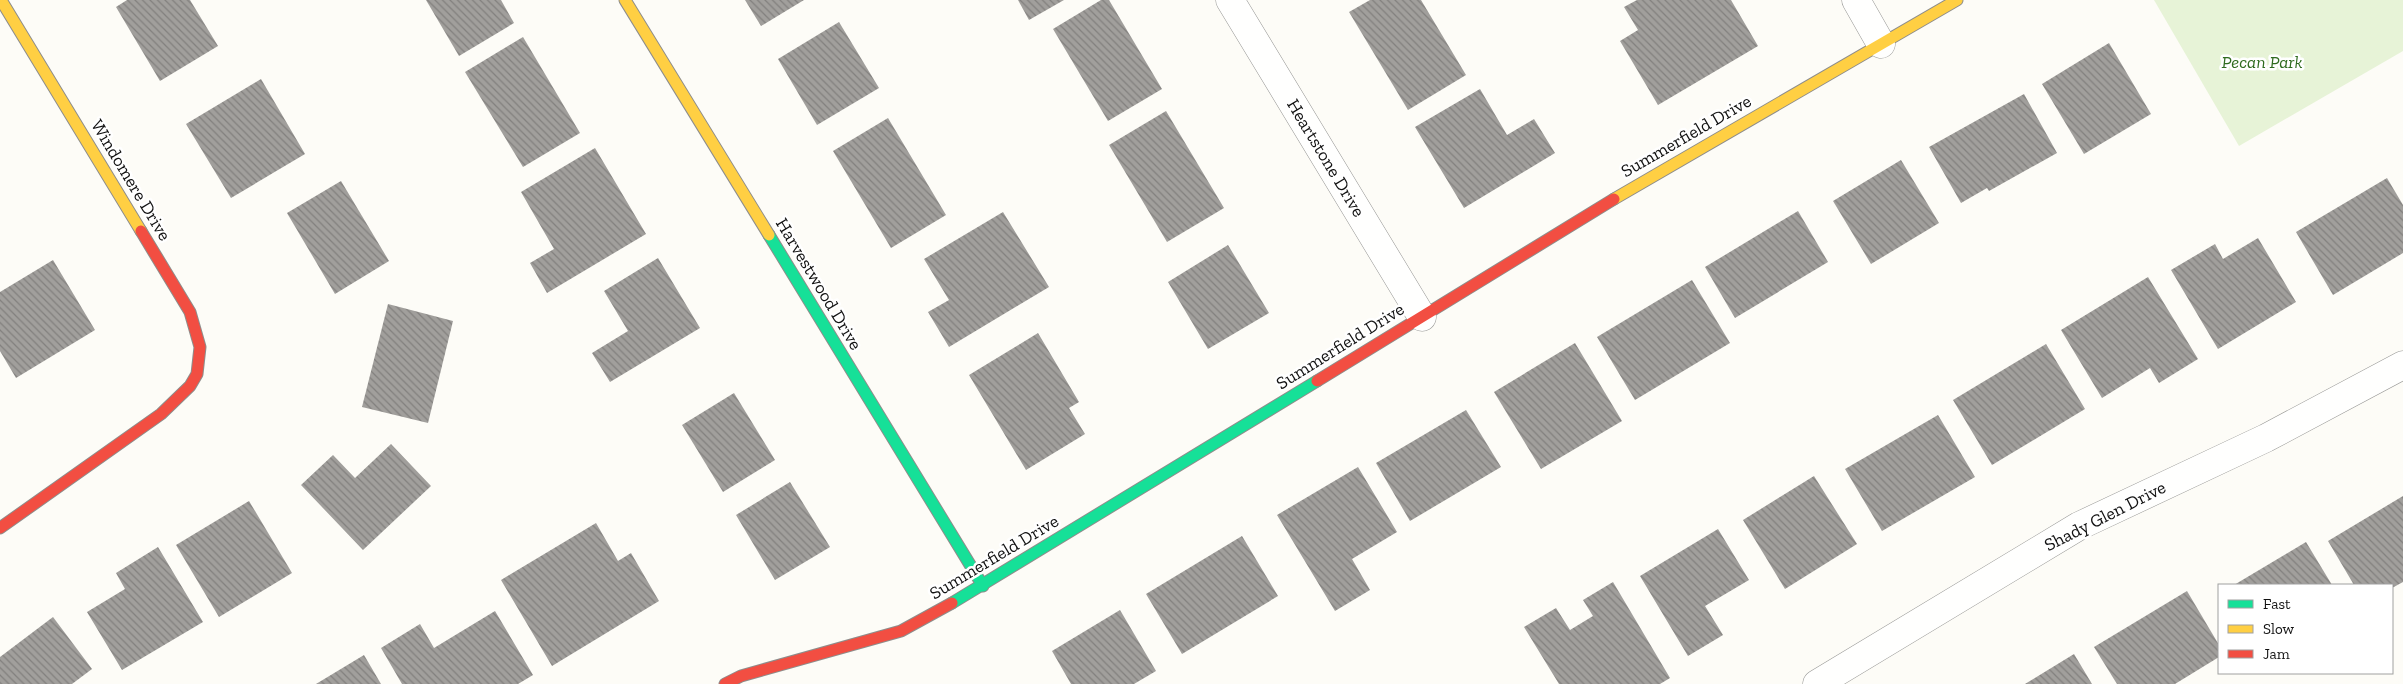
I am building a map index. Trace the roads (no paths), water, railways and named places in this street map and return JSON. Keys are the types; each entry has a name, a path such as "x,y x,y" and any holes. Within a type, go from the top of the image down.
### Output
{"street":[{"name":"Windomere Drive","path":"0,528 161,414 190,386 197,374 200,347 190,312 1,0"},
{"name":"Harvestwood Drive","path":"625,0 983,586"},
{"name":"Heartstone Drive","path":"1230,0 1422,316"},
{"path":"1856,0 1881,44"},
{"name":"Summerfield Drive","path":"725,684 741,676 901,631 983,586 1648,178 1957,0"},
{"name":"Shady Glen Drive","path":"1816,684 2079,526 2266,438 2403,365"}],"park label":[{"name":"Pecan Park","path":"2262,62"}]}
